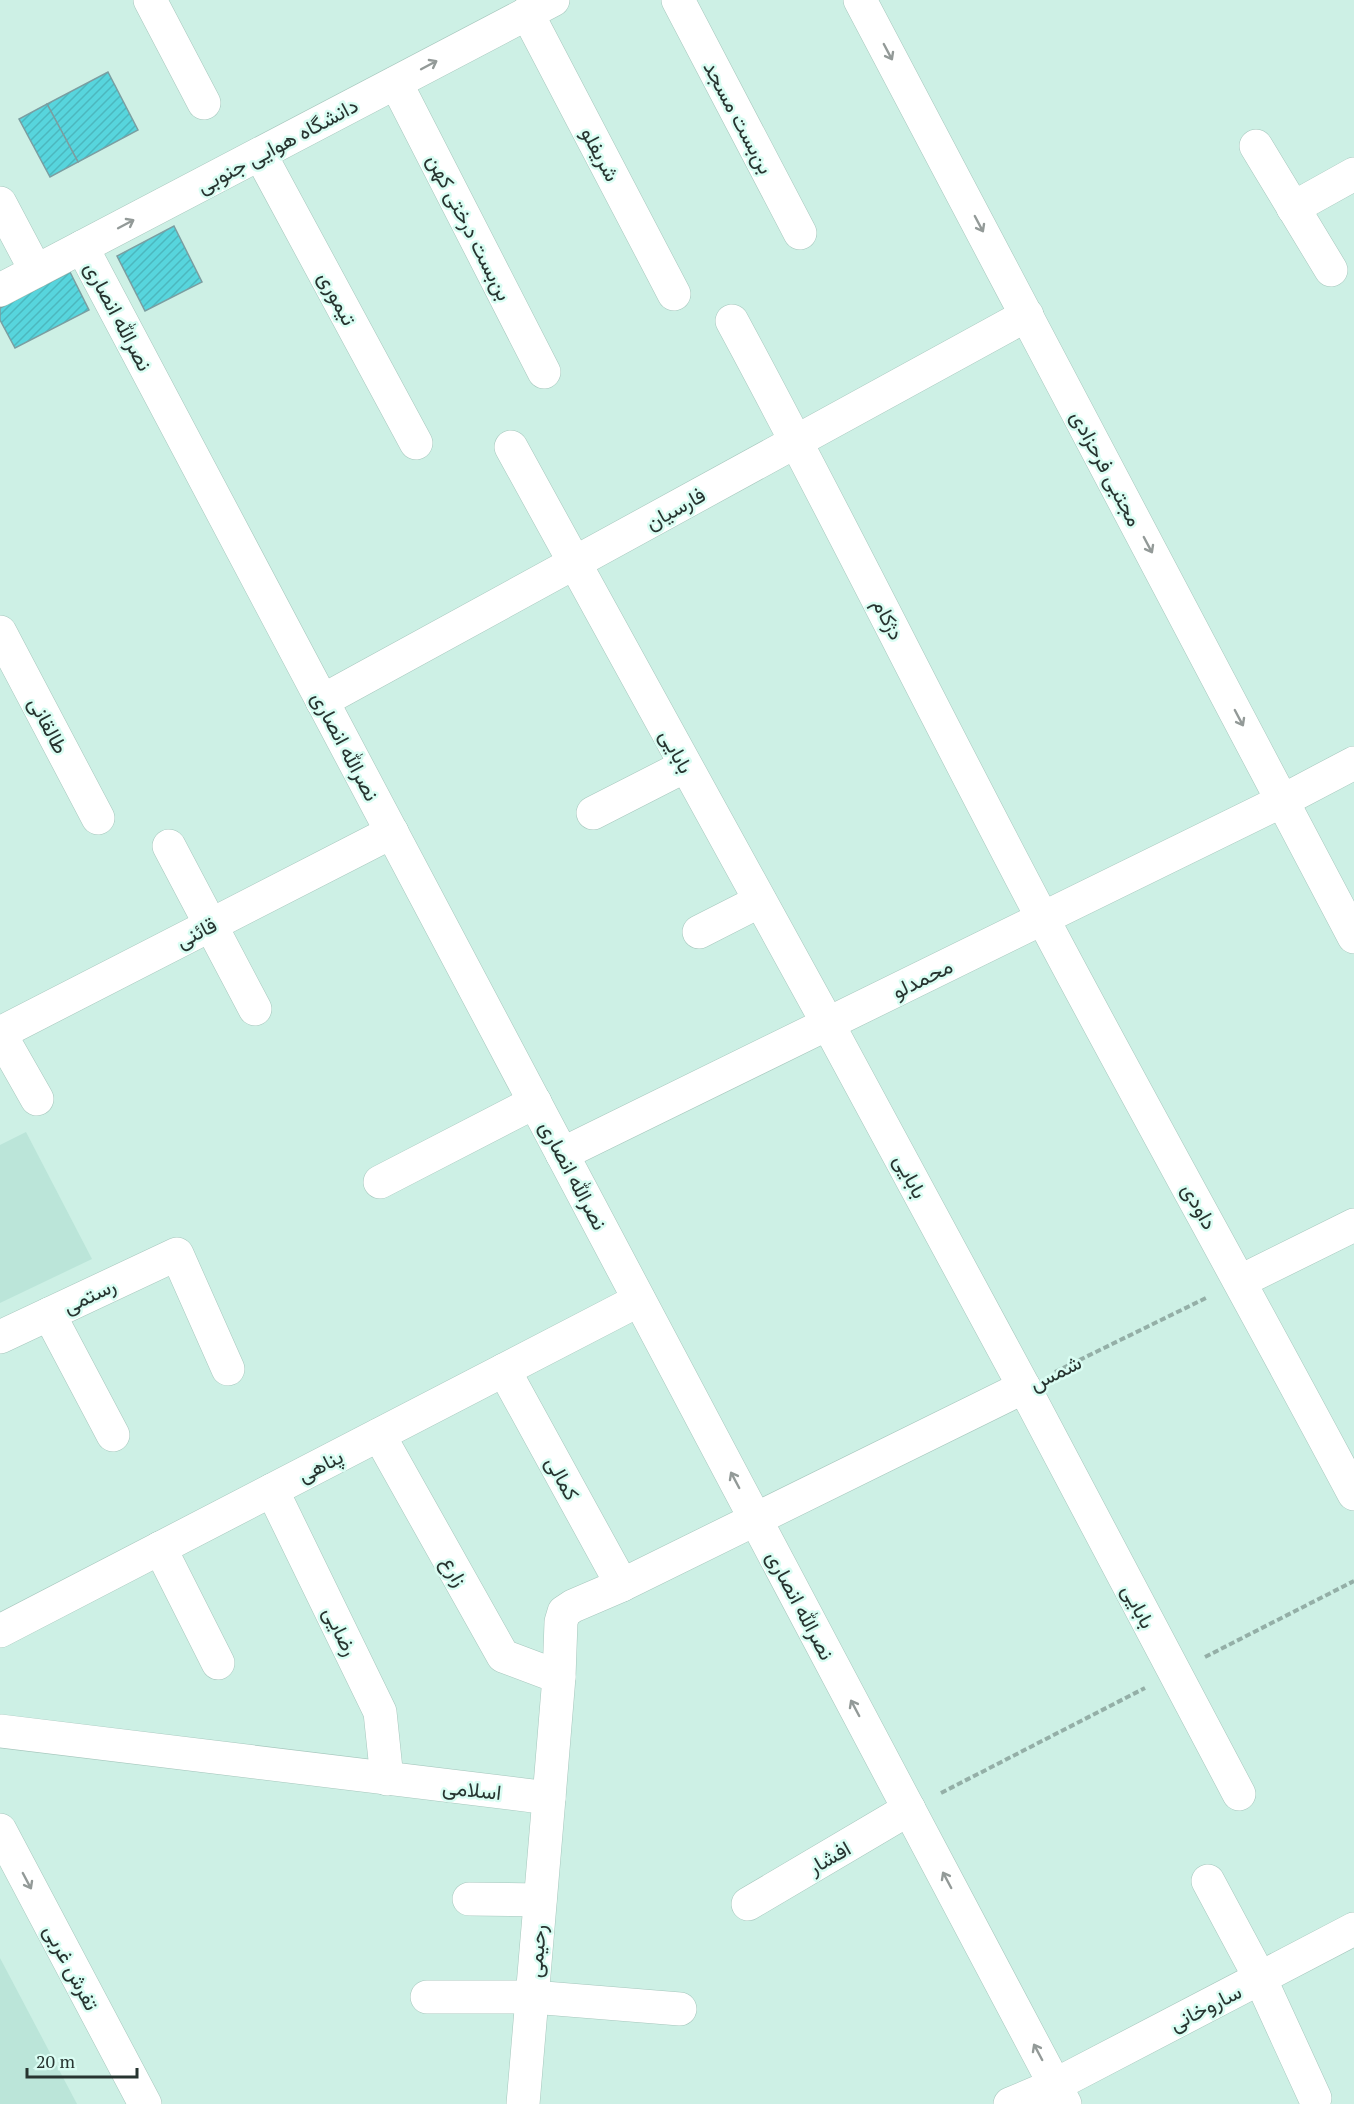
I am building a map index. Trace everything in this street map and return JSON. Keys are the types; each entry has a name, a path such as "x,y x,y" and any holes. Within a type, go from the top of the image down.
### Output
{"street":[{"path":"150,0 204,103"},
{"name":"بن‌بست مسجد","path":"678,0 800,233"},
{"name":"مجتبی فرحزادی","path":"860,0 1354,937"},
{"name":"دانشگاه هوایی جنوبی","path":"0,290 540,7"},
{"name":"شریفلو","path":"540,7 674,294"},
{"name":"بن‌بست درختی کهن","path":"396,82 544,372"},
{"path":"1256,146 1330,270"},
{"name":"تیموری","path":"260,154 416,443"},
{"path":"1293,208 1354,174"},
{"path":"0,203 36,271"},
{"name":"نصرالله انصاری","path":"82,247 1060,2094"},
{"name":"فارسیان","path":"322,700 1027,315"},
{"name":"دژکام","path":"732,321 797,441 1043,919"},
{"path":"511,447 573,563"},
{"name":"بابایی","path":"573,563 828,1024 1024,1387 1239,1794"},
{"name":"طالقانی","path":"0,632 98,818"},
{"name":"محمدلو","path":"562,1154 1043,919 1354,763"},
{"path":"593,813 685,766"},
{"name":"قائنی","path":"0,1033 392,832"},
{"path":"169,846 255,1009"},
{"path":"699,932 760,901"},
{"name":"داودی","path":"1043,919 1354,1494"},
{"path":"0,1033 37,1098"},
{"path":"380,1182 535,1102"},
{"path":"1240,1281 1354,1226"},
{"name":"رستمی","path":"0,1337 177,1254 228,1369"},
{"name":"پناهی","path":"0,1631 639,1300"},
{"path":"49,1314 113,1435"},
{"name":"کمالی","path":"504,1370 622,1585"},
{"name":"شمس","path":"755,1518 1024,1387"},
{"name":"زارع","path":"379,1435 503,1656 559,1677"},
{"name":"رضایی","path":"272,1490 380,1712 387,1779"},
{"path":"549,1798 561,1622 564,1612 755,1518"},
{"path":"160,1548 218,1663"},
{"name":"اسلامی","path":"0,1731 549,1798"},
{"name":"رحیمی","path":"523,2104 549,1798"},
{"name":"افشار","path":"748,1904 909,1809"},
{"name":"تفرش غربی","path":"0,1830 145,2104"},
{"path":"1208,1881 1260,1978 1315,2098"},
{"path":"469,1899 540,1900"},
{"name":"ساروخانی","path":"1010,2104 1060,2094 1260,1978 1354,1929"},
{"path":"428,1997 532,1997 680,2009"}],"path":[{"name":"شمس","path":"1024,1387 1240,1281"},
{"path":"909,1809 1354,1581"}],"shaded area":[{"path":"26,1132 92,1259 0,1303 0,1145"},
{"path":"0,1958 77,2104 0,2104"}],"building":[{"path":"108,72 138,130 78,162 47,104"},
{"path":"47,104 78,162 50,177 19,119"},
{"path":"174,226 202,282 145,311 117,256"},
{"path":"70,272 89,310 15,348 0,320 0,308"}]}
